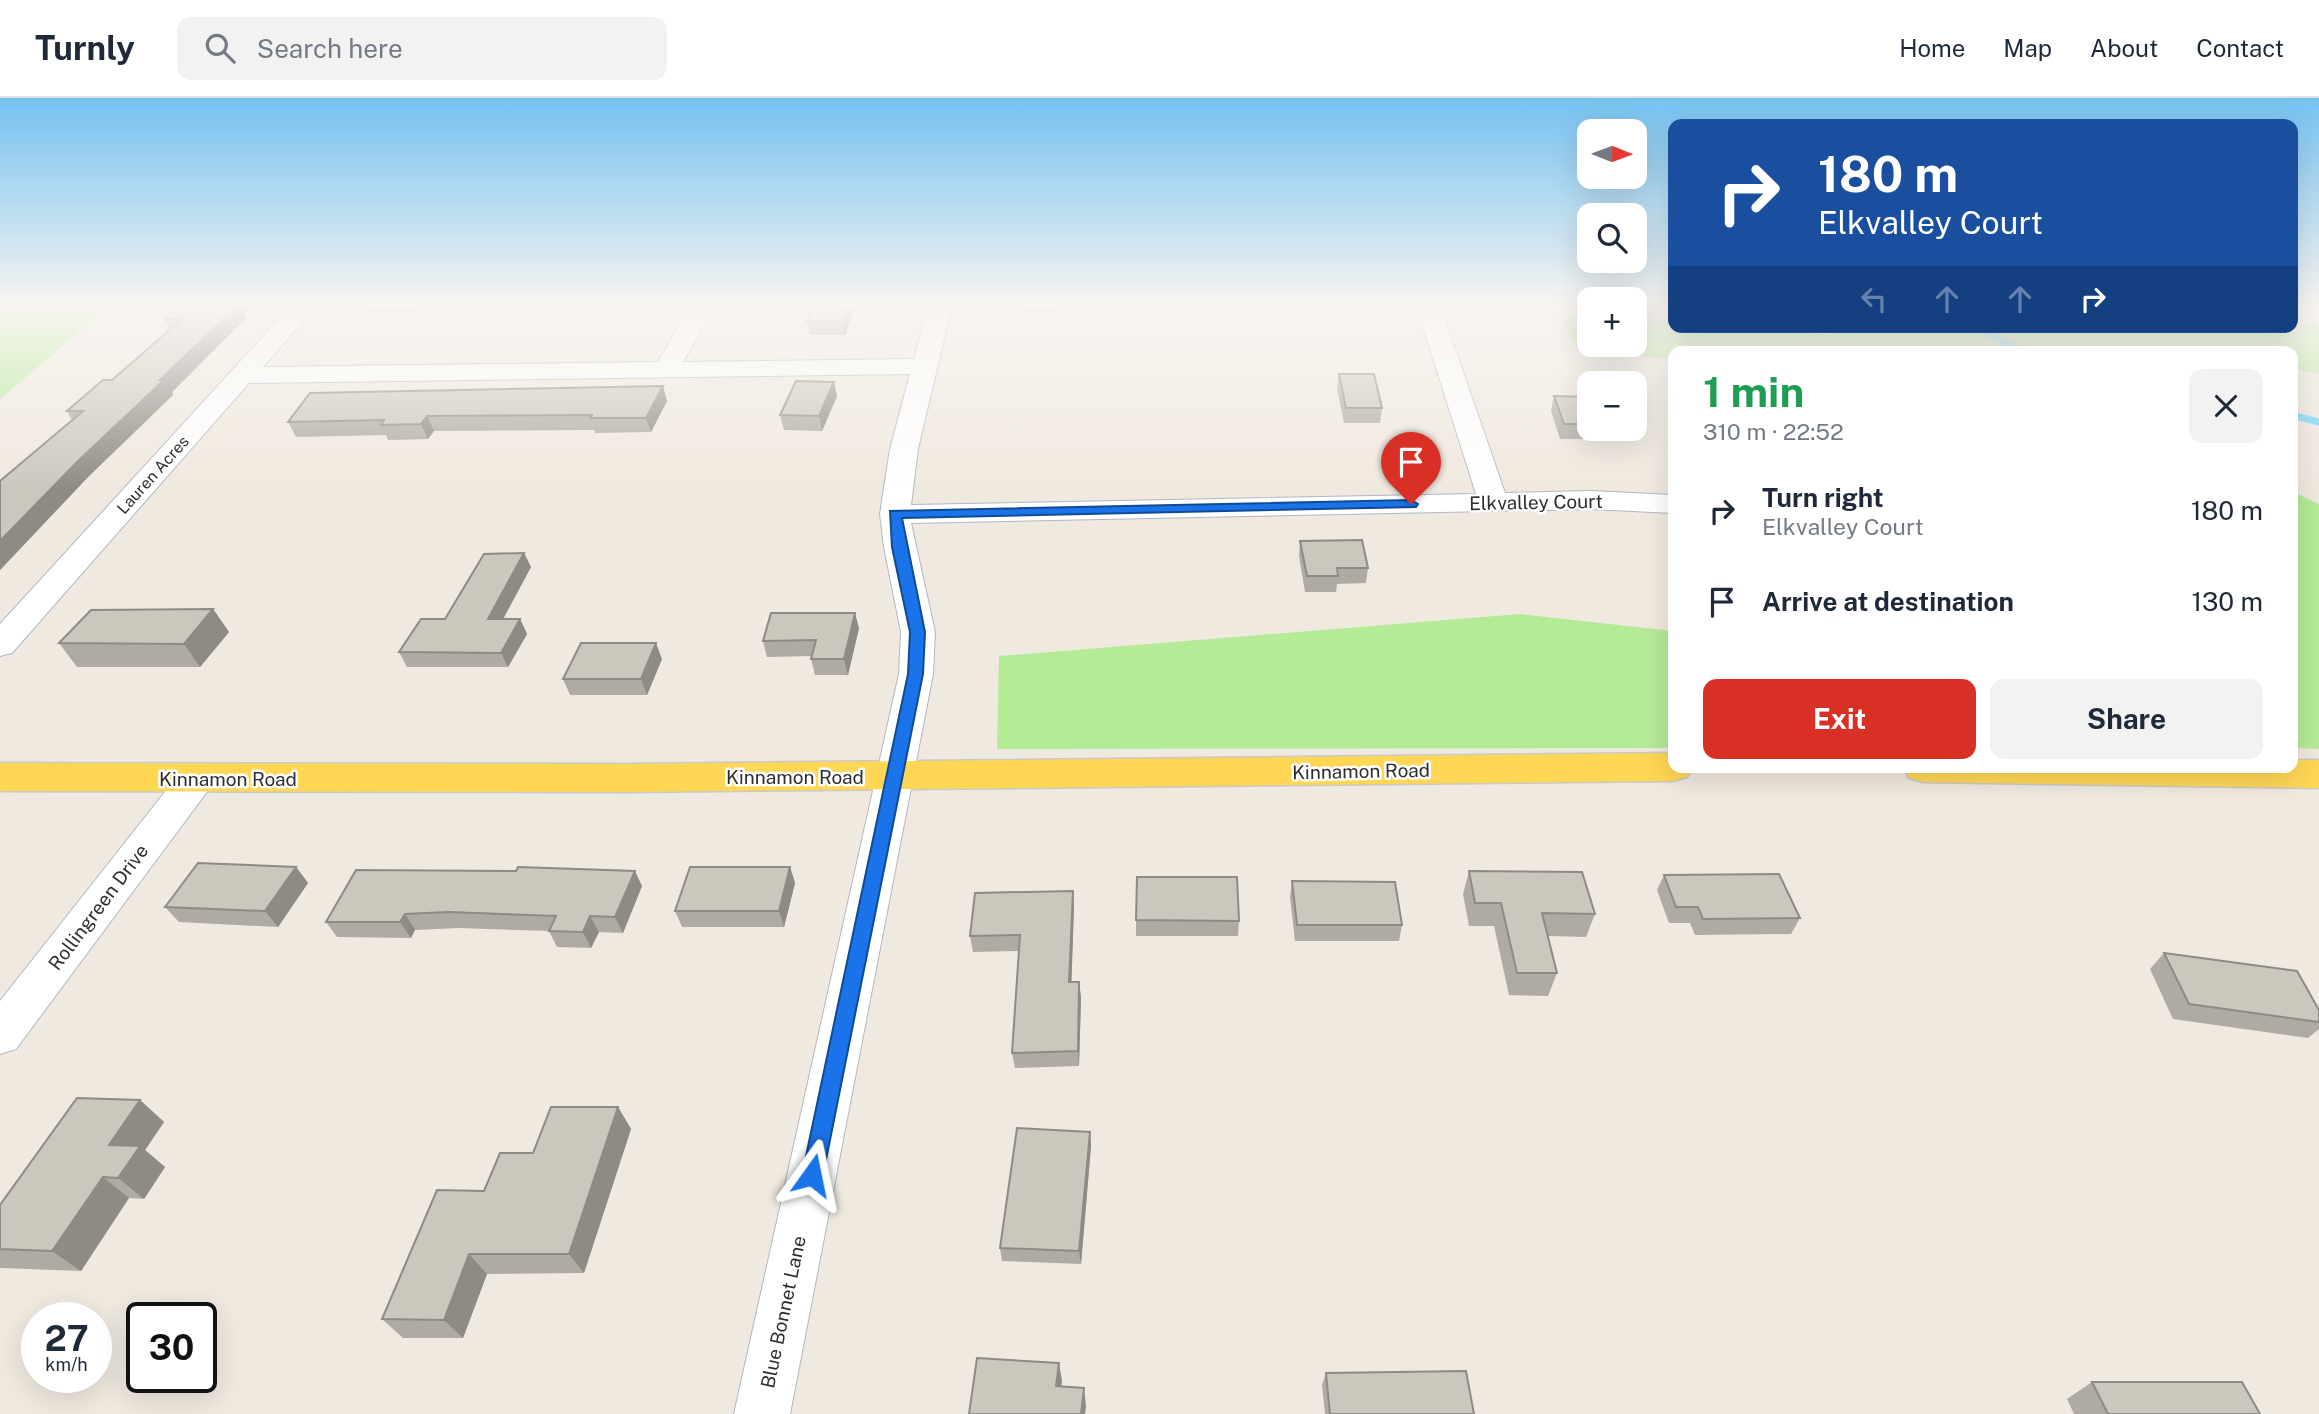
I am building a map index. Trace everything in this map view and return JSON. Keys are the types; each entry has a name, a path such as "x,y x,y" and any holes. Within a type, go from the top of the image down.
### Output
{"main road":[{"name":"Kinnamon Road","path":"0,777 196,779 896,776 1668,767"},
{"path":"2253,773 2319,774"}],"street":[{"name":"Lauren Acres","path":"0,645 250,366"},
{"path":"666,370 668,366"},
{"path":"242,375 898,366"},
{"name":"Blue Bonnet Lane","path":"762,1414 916,674 918,632 899,547 895,514 897,482 925,366"},
{"path":"1448,366 1493,502"},
{"name":"Elkvalley Court","path":"895,514 1591,500 1668,504"},
{"name":"Rollingreen Drive","path":"0,1035 196,779"}],"green space":[{"path":"0,366 38,366 0,399"},
{"path":"2298,366 2319,366 2319,374 2298,370"},
{"path":"2298,494 2319,504 2319,749 2298,748"},
{"path":"1520,614 1668,630 1668,748 997,749 999,656"}],"building":[{"path":"128,366 174,366 160,380 164,380 78,461 0,541 0,481 83,411 67,411 103,380 112,380"},
{"path":"1339,374 1374,374 1382,408 1346,408"},
{"path":"796,381 834,382 819,416 780,415"},
{"path":"663,386 646,418 590,418 592,415 427,416 421,424 381,425 384,420 288,422 310,393"},
{"path":"1554,396 1577,397 1577,424 1564,424"},
{"path":"1362,540 1368,568 1337,568 1338,576 1307,576 1300,541"},
{"path":"524,553 488,619 520,619 501,653 399,652 421,619 445,619 484,554"},
{"path":"213,609 184,644 59,643 91,610"},
{"path":"771,613 855,613 844,659 811,659 816,640 763,641"},
{"path":"581,643 656,643 641,679 563,679"},
{"path":"198,863 296,867 265,911 165,907"},
{"path":"518,867 635,871 615,917 590,916 583,932 549,931 556,916 448,912 405,914 400,922 326,922 356,870 516,871"},
{"path":"690,867 790,867 779,911 675,911"},
{"path":"1469,871 1582,872 1595,914 1542,913 1557,973 1517,973 1501,903 1475,903"},
{"path":"1779,874 1800,918 1703,919 1698,907 1676,907 1664,875"},
{"path":"1137,877 1237,877 1239,921 1136,920"},
{"path":"1292,881 1395,882 1402,925 1297,925"},
{"path":"1073,891 1069,982 1079,982 1078,1051 1012,1053 1020,935 970,936 975,893"},
{"path":"2164,953 2297,971 2319,1010 2319,1022 2189,1004"},
{"path":"77,1098 140,1100 109,1145 140,1146 118,1178 103,1177 52,1251 0,1249 0,1205"},
{"path":"551,1107 618,1107 569,1254 469,1254 444,1320 382,1319 437,1190 484,1191 500,1153 533,1153"},
{"path":"1017,1128 1090,1132 1079,1251 1000,1248"},
{"path":"977,1358 1059,1363 1056,1386 1084,1388 1081,1414 969,1414"},
{"path":"1466,1371 1474,1414 1330,1414 1326,1373"},
{"path":"2092,1382 2242,1382 2260,1414 2108,1414"}],"waterway":[{"path":"2298,417 2319,422"}],"route":[{"path":"812,1175 916,674 918,632 899,547 895,514 1411,504"}]}
